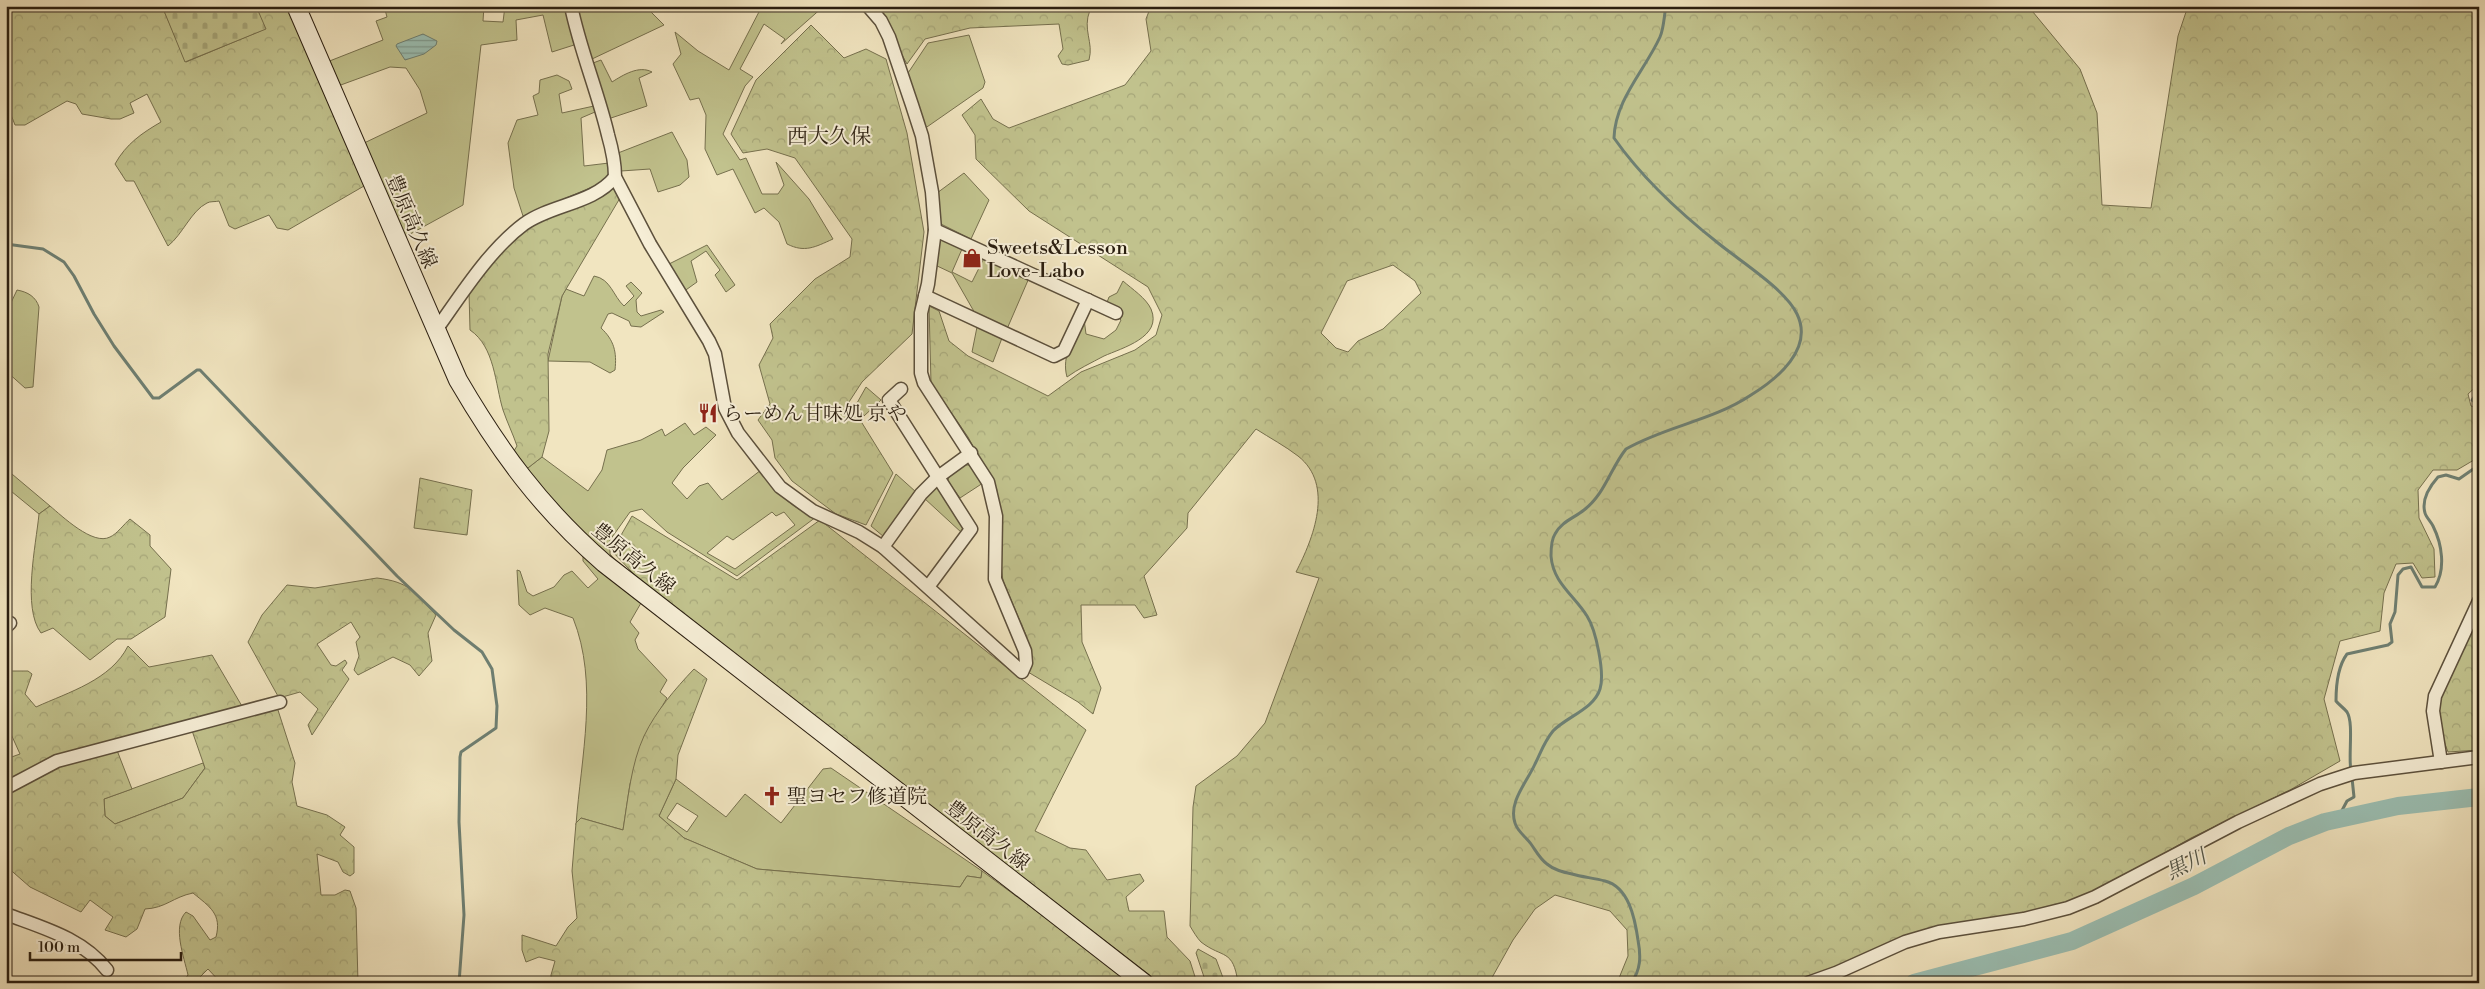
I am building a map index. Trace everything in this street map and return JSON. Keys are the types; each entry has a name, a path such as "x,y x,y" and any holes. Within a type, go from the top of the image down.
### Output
{"main road":[{"name":"豊原高久線","path":"296,6 458,380 481,420 520,476 546,509 575,537 631,584 1144,983"}],"street":[{"path":"571,6 577,32 603,112 615,165 615,177 650,244 710,341 715,354 723,405 738,432 780,487 796,501 859,532 882,547 1022,672 1026,663 1026,651 995,579 994,505 988,482 924,383 921,373 920,330 935,230 932,192 922,136 889,37 881,20 868,6"},
{"path":"436,330 480,268 523,225 602,189 615,177"},
{"path":"935,230 1116,313"},
{"path":"925,296 1054,356 1064,352 1088,300"},
{"path":"901,389 889,400 971,529 928,588"},
{"path":"882,547 921,494 938,477 971,453"},
{"path":"2442,762 2433,711 2435,696 2479,601"},
{"path":"6,788 57,760 280,702"},
{"path":"1808,983 1836,973 1905,942 1939,932 2024,919 2068,908 2096,897 2238,822 2320,784 2354,773 2479,757"},
{"path":"6,914 72,940 98,958 107,970"}],"green space":[{"path":"6,6 162,6 186,62 265,29 256,6 289,6 364,186 288,230 277,228 269,215 235,229 229,226 219,201 208,202 196,211 168,246 134,181 126,181 115,164 135,140 161,122 147,94 130,103 134,113 120,119 82,114 76,104 67,101 25,125 15,125 6,102"},
{"path":"162,6 256,6 266,29 185,62"},
{"path":"384,6 484,6 483,21 503,22 505,6 565,6 574,45 552,52 543,15 516,20 517,40 481,45 463,205 403,238 362,144 427,113 420,90 406,68 390,67 338,86 327,62 383,40 376,21 387,17"},
{"path":"575,6 645,6 664,25 592,59"},
{"path":"762,6 824,6 781,44 785,39 764,24 740,69 753,77 745,86 723,134 740,160 746,158 762,194 778,194 784,185 776,162 809,199 833,239 810,248 793,247 787,244 779,222 764,208 755,213 733,169 717,175 705,149 706,115 699,98 690,100 673,64 681,54 675,32 698,51 729,70"},
{"path":"875,6 1088,6 1090,10 1087,24 1090,47 1089,60 1068,65 1062,64 1058,56 1063,49 1059,24 970,28 925,39 907,64"},
{"path":"1151,6 2028,6 2080,69 2097,113 2102,205 2151,208 2178,36 2188,6 2479,6 2479,317 2473,336 2479,346 2479,384 2468,394 2471,406 2479,408 2479,457 2457,470 2433,470 2418,490 2419,518 2434,549 2435,577 2422,578 2413,563 2396,564 2384,593 2380,631 2340,641 2324,699 2340,761 2290,790 2191,838 2115,881 2071,902 1990,921 1798,983 1617,983 1628,956 1627,930 1610,911 1555,895 1535,909 1513,940 1489,983 1238,983 1236,972 1230,959 1201,942 1190,926 1193,807 1196,786 1237,756 1265,723 1319,578 1296,572 1309,544 1317,512 1316,482 1309,468 1293,452 1256,429 1188,513 1187,528 1144,576 1157,615 1144,618 1135,605 1081,605 1082,642 1101,688 1093,714 1078,702 1028,672 1032,660 1026,635 1003,581 990,478 968,437 931,383 929,306 939,311 949,341 968,356 1048,396 1081,372 1135,350 1156,335 1162,315 1148,287 1029,211 976,159 975,135 962,115 981,99 993,119 1009,128 1125,85 1151,51 1146,19","holes":["1393,265 1415,281 1421,293 1383,329 1358,341 1348,352 1336,348 1321,333 1347,281"]},
{"path":"811,25 844,58 866,49 886,59 907,133 924,232 912,334 862,382 849,402 893,473 866,525 836,514 792,481 775,458 772,440 758,420 770,404 759,365 773,338 770,324 815,279 850,257 852,239 795,158 767,149 743,153 731,134 756,80"},
{"path":"969,35 985,82 983,88 924,129 906,76 928,43"},
{"path":"601,60 612,82 637,70 652,72 639,78 647,106 608,119 593,63"},
{"path":"557,75 569,81 572,89 559,94 562,113 594,106 595,112 581,118 584,166 609,163 609,174 602,183 523,216 514,188 508,143 517,120 538,115 533,96 539,93 540,80"},
{"path":"672,132 687,160 689,177 680,185 658,192 650,169 621,171 618,153"},
{"path":"964,173 989,200 971,239 939,223 937,193"},
{"path":"612,186 616,187 620,198 562,296 548,354 549,431 542,457 524,471 512,454 517,446 503,410 489,356 485,346 470,330 469,292 483,269 525,227"},
{"path":"938,237 962,249 952,272 972,282 984,258 1029,278 1007,329 976,315 952,273 933,264"},
{"path":"707,245 735,285 726,292 715,275 720,270 706,251 691,261 697,282 683,292 667,265"},
{"path":"594,276 608,284 624,306 634,296 626,286 631,282 642,293 636,300 637,312 641,316 661,310 664,312 641,327 631,326 629,321 612,313 608,314 601,328 612,342 615,352 615,370 610,373 590,362 548,361 562,296 566,289 584,296"},
{"path":"1123,281 1149,305 1153,319 1151,327 1139,340 1104,356 1067,377 1067,354 1084,319 1086,334 1104,339 1116,330 1121,320 1106,305 1109,297 1117,293"},
{"path":"17,290 31,296 36,300 39,307 33,387 25,388 6,371 6,329 10,323 9,307"},
{"path":"977,327 1002,338 993,362 972,352"},
{"path":"866,387 881,400 864,416 857,403"},
{"path":"685,423 694,435 706,427 716,435 683,468 672,483 687,499 699,486 708,483 722,500 761,470 791,504 816,517 737,576 667,532 642,509 630,512 610,540 610,554 639,588 641,603 630,622 639,633 635,640 638,649 667,680 660,692 667,698 644,737 630,784 623,830 581,818 576,825 587,694 581,643 573,618 545,608 530,615 519,605 517,570 520,571 527,592 533,596 554,587 564,575 572,571 588,588 598,579 583,561 583,553 524,471 542,457 588,491 602,470 607,450 641,440 662,429 665,436","holes":["772,512 776,516 784,512 795,525 735,569 707,553 727,536 733,540"]},
{"path":"963,465 972,465 983,483 960,498 948,481 949,475"},
{"path":"6,469 50,506 39,514 6,487"},
{"path":"896,474 916,492 884,537 871,526"},
{"path":"420,478 472,490 467,535 414,528"},
{"path":"932,487 942,489 965,524 962,533 924,498"},
{"path":"50,506 78,529 95,537 103,539 113,536 130,519 150,535 150,546 171,569 165,617 131,639 117,639 90,660 53,628 41,633 35,622 32,608 33,559 39,514"},
{"path":"632,516 737,580 820,520 1086,730 1035,831 1070,848 1086,850 1107,880 1140,874 1144,881 1126,897 1129,911 1164,911 1167,937 1190,961 1197,983 1160,983 647,588 612,551"},
{"path":"377,578 397,582 411,589 436,615 428,633 432,661 419,676 410,665 393,657 358,675 354,670 359,656 356,642 360,637 351,622 317,644 331,665 336,666 345,660 347,663 342,670 349,679 312,735 308,725 318,709 300,692 279,698 248,642 262,615 287,585 315,588"},
{"path":"2479,608 2479,750 2448,752 2439,721 2440,698 2454,658"},
{"path":"128,646 149,667 212,655 246,713 277,707 295,763 292,782 297,806 327,815 345,827 340,835 354,847 354,873 350,876 343,872 338,862 317,854 321,895 335,895 345,890 350,891 356,908 358,983 221,983 208,969 194,983 182,983 188,975 179,933 182,918 186,912 193,916 210,940 216,937 217,929 216,917 213,912 193,893 159,907 145,909 137,929 126,937 105,930 113,917 90,900 81,912 30,887 6,866 6,759 20,754 6,723 6,671 28,671 32,674 25,694 36,707 88,684 111,668 121,658","holes":["189,722 205,768 183,798 115,824 105,816 104,799 132,789 113,740"]},
{"path":"694,669 707,679 678,755 676,779 659,816 684,838 757,869 960,887 967,876 981,878 982,871 1134,983 551,983 555,961 539,957 526,962 522,950 522,935 556,946 568,927 577,918 572,871 576,823 581,818 623,830 633,770 644,736 666,701"},
{"path":"203,763 205,768 183,798 115,824 105,816 104,799"},
{"path":"831,768 982,871 981,878 967,876 960,887 757,869 684,838 659,816 676,779 726,817 745,794 781,823 823,769","holes":["677,803 698,816 687,832 667,818"]},
{"path":"1198,949 1216,959 1225,983 1206,983 1196,953"}],"water":[{"path":"423,34 437,41 436,45 424,54 405,60 396,46 397,44"}],"waterway":[{"path":"1631,983 1637,973 1640,952 1633,914 1620,890 1613,884 1605,881 1565,872 1550,866 1542,860 1515,823 1514,807 1519,792 1532,771 1547,739 1559,726 1592,702 1597,696 1601,682 1599,652 1594,631 1582,608 1556,574 1551,556 1551,545 1561,526 1584,510 1597,497 1626,449 1641,441 1721,411 1751,395 1772,381 1790,362 1797,351 1801,339 1801,327 1797,314 1783,295 1676,207 1649,181 1614,138 1616,124 1625,98 1660,37 1666,6"},
{"path":"6,244 43,249 64,262 114,346 153,398 159,398 197,370 200,370 397,576 454,630 482,652 492,669 497,706 496,728 461,752 460,757 459,822 464,915 459,983"},
{"path":"2479,390 2472,400 2479,405"},
{"path":"2351,772 2349,717 2347,712 2336,701 2341,664 2347,654 2388,645 2392,642 2390,624 2395,612 2398,575 2403,569 2411,567 2422,587 2435,587 2441,572 2442,556 2436,533 2425,513 2425,498 2438,477 2446,475 2459,479 2479,465"},
{"path":"2338,818 2347,801 2354,797 2352,778"},
{"name":"黒川","path":"1914,983 2072,941 2194,886 2289,836 2325,822 2398,806 2479,797"}],"place":[{"name":"Sweets&Lesson Love-Labo","path":"972,258"},
{"name":"らーめん甘味処 京や","path":"708,413"},
{"name":"聖ヨセフ修道院","path":"772,796"}],"district":[{"name":"西大久保","path":"829,136"}]}
